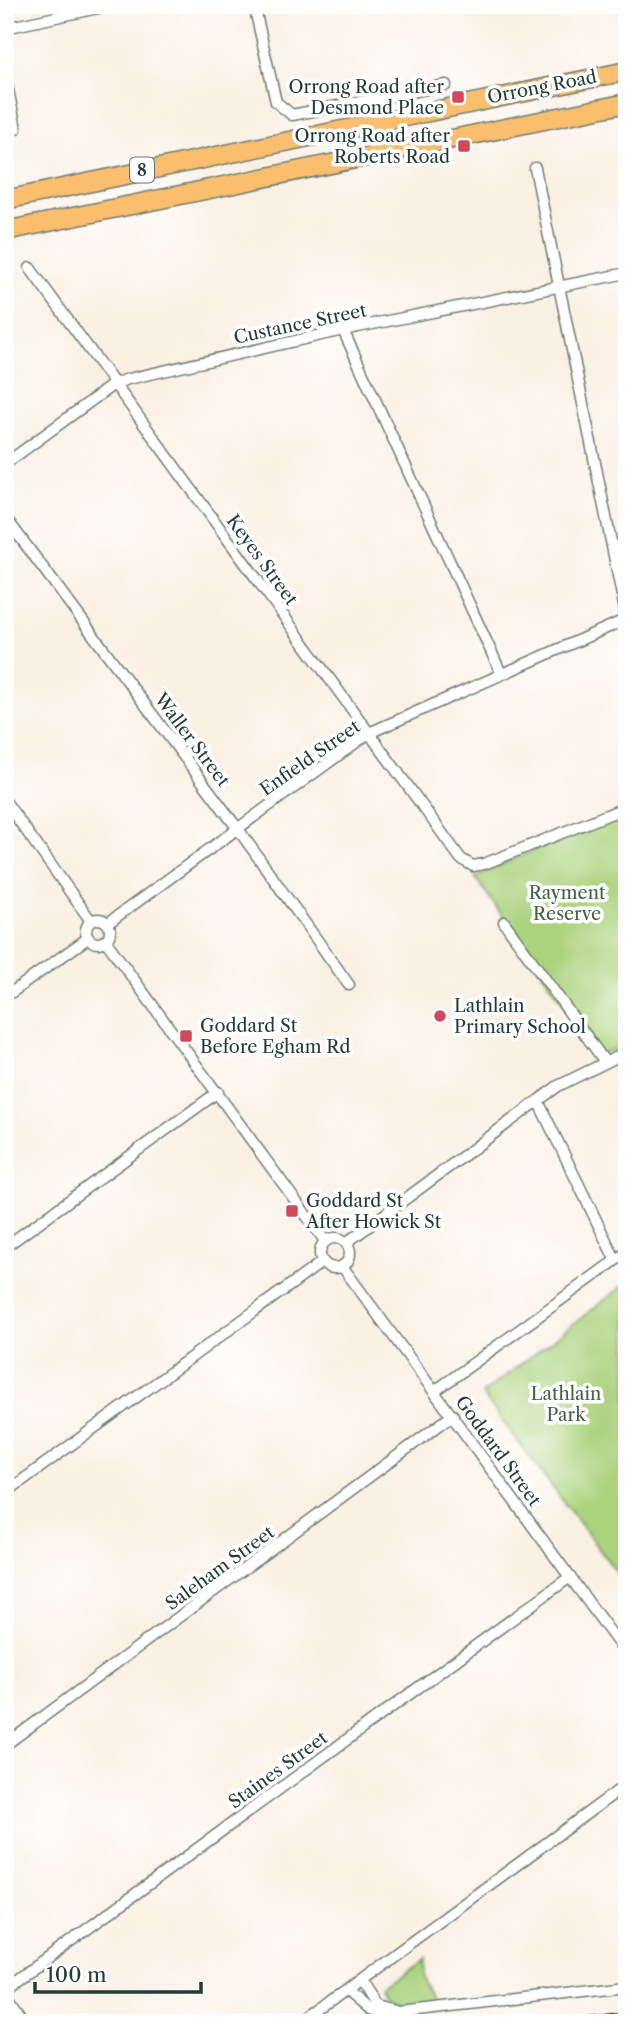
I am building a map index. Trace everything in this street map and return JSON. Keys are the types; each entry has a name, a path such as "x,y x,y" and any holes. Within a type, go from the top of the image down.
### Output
{"highway":[{"name":"Orrong Road","path":"5,200 627,71"},
{"name":"Orrong Road","path":"5,232 627,103"}],"street":[{"path":"5,28 112,5"},
{"path":"254,5 276,102 292,116 446,85"},
{"path":"5,75 16,129"},
{"path":"536,168 627,620"},
{"name":"Keyes Street","path":"30,268 461,859 473,866 484,864 627,807"},
{"name":"Custance Street","path":"5,464 114,384 343,330 627,273"},
{"path":"343,330 501,673"},
{"name":"Waller Street","path":"5,517 238,829 349,985"},
{"name":"Enfield Street","path":"107,923 369,733 627,620"},
{"path":"5,801 91,921"},
{"path":"101,919 107,923 110,934 106,940 94,942 88,937 87,927 91,921 101,919"},
{"path":"504,922 604,1062"},
{"path":"5,997 88,937"},
{"path":"106,940 325,1241"},
{"path":"346,1243 538,1101 566,1082 627,1052"},
{"path":"5,1247 218,1092"},
{"path":"538,1101 615,1259"},
{"path":"322,1262 334,1268 342,1266 350,1255 346,1243 335,1238 325,1241"},
{"path":"322,1262 320,1253 325,1241"},
{"path":"435,1391 627,1252"},
{"path":"5,1493 322,1262"},
{"name":"Goddard Street","path":"342,1266 627,1655"},
{"name":"Saleham Street","path":"5,1745 453,1415"},
{"name":"Staines Street","path":"5,1989 570,1577"},
{"path":"301,2023 627,1784"},
{"path":"360,1981 368,1998 382,2010 424,2010 627,1986"},
{"path":"5,1989 26,2023"},
{"path":"346,1991 368,2010 382,2015 399,2018 424,2010"}],"green space":[{"name":"Rayment Reserve","path":"627,808 627,1045 600,1054 475,877"},
{"name":"Lathlain Park","path":"627,1283 627,1586 482,1394"},
{"path":"419,1959 418,1975 433,2002 395,2002 379,1986"}],"railway":[{"path":"557,2023 627,2014"}],"place":[{"name":"Orrong Road after Desmond Place","path":"458,97"},
{"name":"Orrong Road after Roberts Road","path":"464,146"},
{"name":"Lathlain Primary School","path":"440,1016"},
{"name":"Goddard St Before Egham Rd","path":"186,1036"},
{"name":"Goddard St After Howick St","path":"292,1211"}]}
